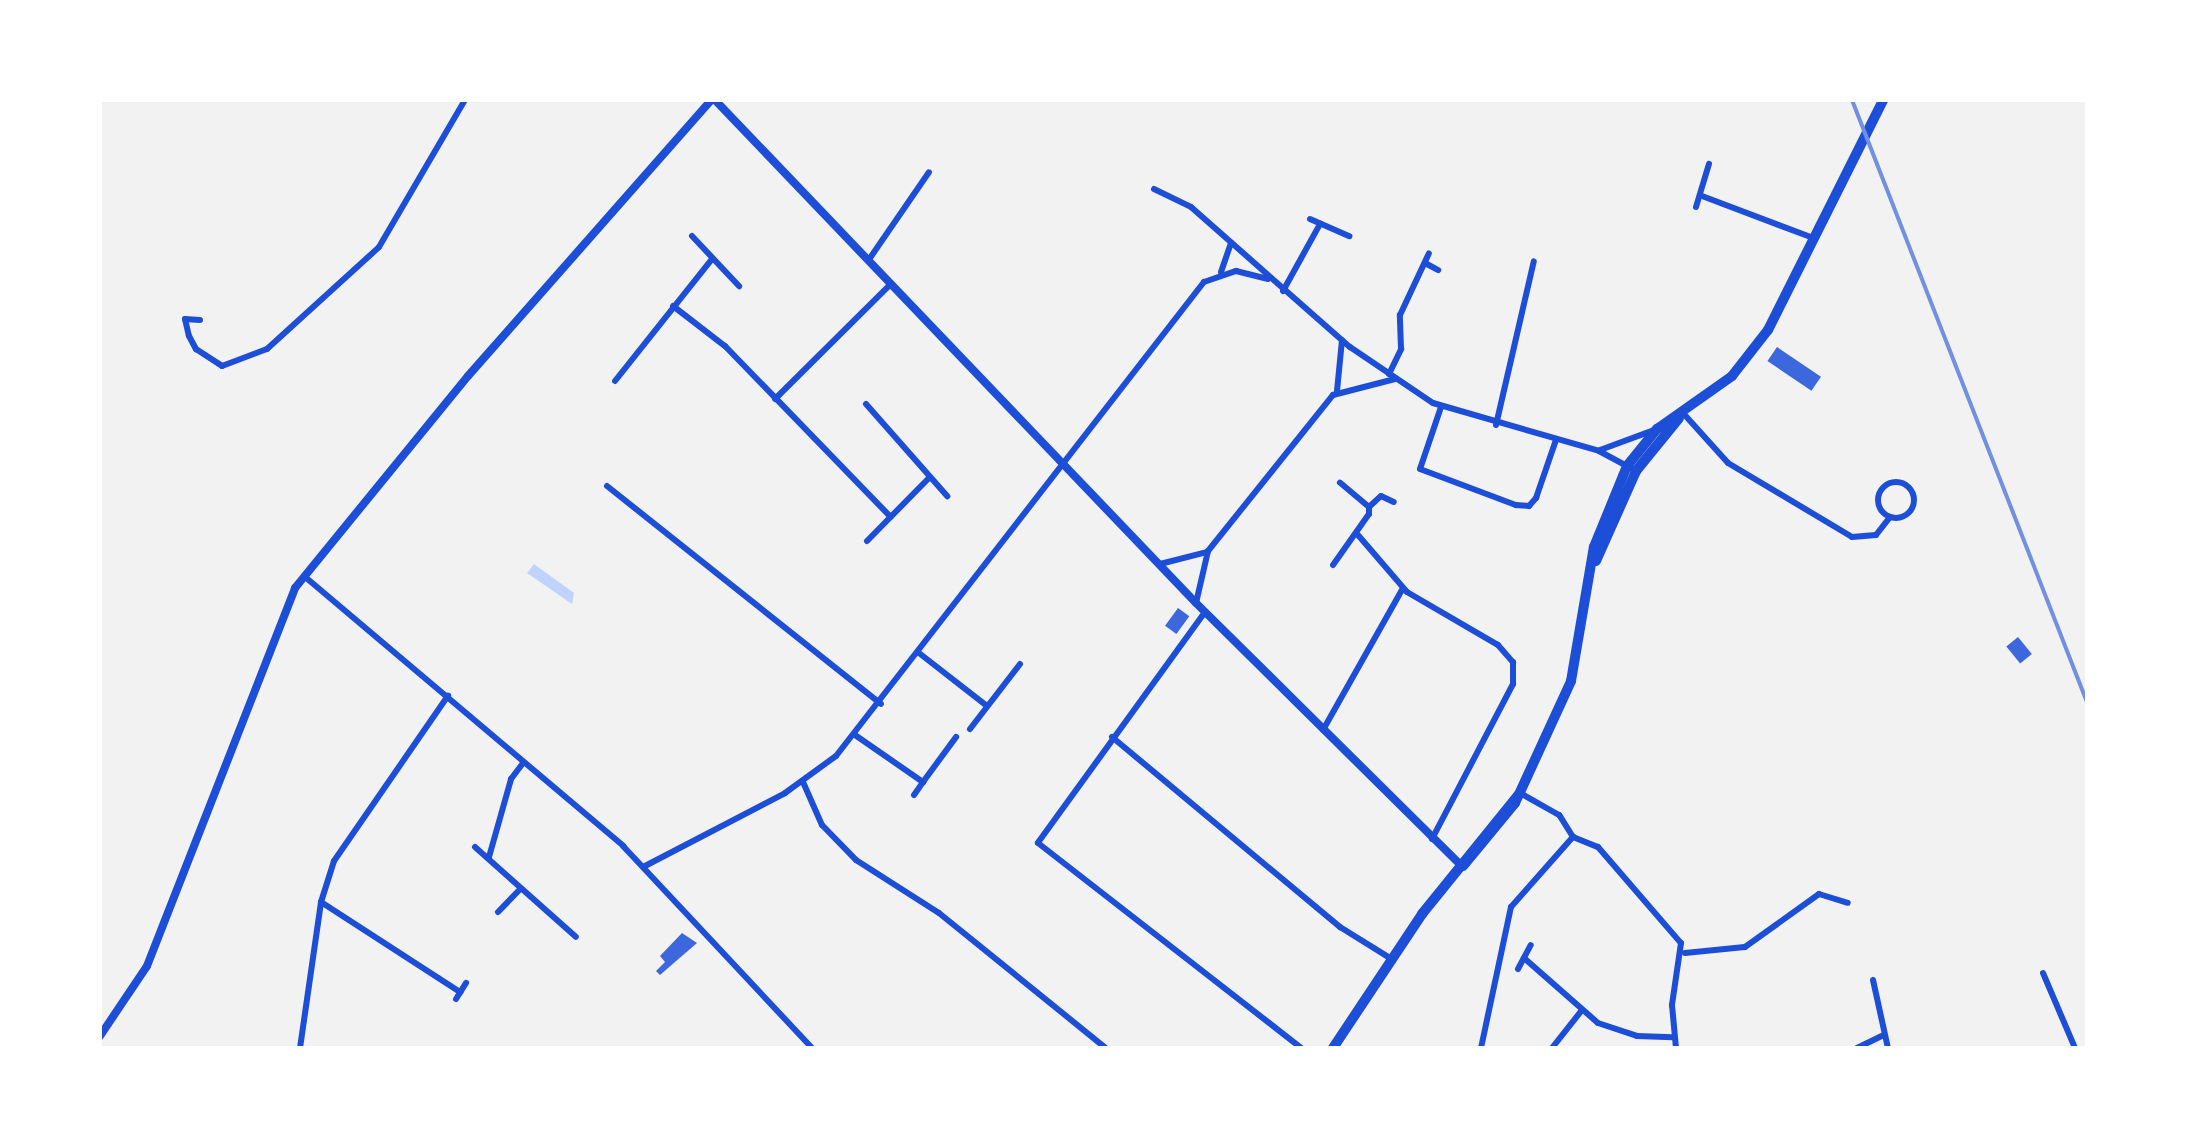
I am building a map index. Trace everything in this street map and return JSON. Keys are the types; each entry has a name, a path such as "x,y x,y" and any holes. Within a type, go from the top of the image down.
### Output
{"main road":[{"path":"1631,469 1683,413 1749,357 1815,239 1883,100"},
{"path":"1332,1048 1390,958 1463,866 1508,799 1520,793 1571,681 1590,576 1631,469 1658,429 1683,413"}],"street":[{"path":"200,320 185,319 196,349 222,366 267,350 380,247 465,100"},
{"path":"100,1036 147,966 263,657 304,576 468,376 713,100 870,258 1196,604 1463,866"},
{"path":"1696,207 1710,164"},
{"path":"870,258 929,172"},
{"path":"1154,189 1191,207 1342,340 1441,406 1496,425 1599,451 1631,469"},
{"path":"1702,196 1815,239"},
{"path":"1310,219 1349,236"},
{"path":"1283,291 1320,224"},
{"path":"692,236 739,286"},
{"path":"1221,272 1231,242"},
{"path":"1392,376 1401,348 1400,315 1429,253"},
{"path":"615,381 712,259"},
{"path":"1496,425 1534,261"},
{"path":"1424,263 1438,270"},
{"path":"645,866 803,782 855,735 1204,282 1221,272 1268,278"},
{"path":"775,399 892,283"},
{"path":"673,306 725,346 891,517"},
{"path":"1196,604 1208,552 1336,392 1342,340"},
{"path":"1336,392 1392,376"},
{"path":"866,404 947,496"},
{"path":"1441,406 1420,469 1516,505 1529,506 1536,498 1556,440"},
{"path":"1683,413 1728,463 1852,537 1876,535 1890,516"},
{"path":"1599,451 1658,429"},
{"path":"867,542 929,478"},
{"path":"1340,483 1369,507"},
{"path":"1903,484 1914,505 1904,516 1890,516 1880,494 1887,485 1903,484"},
{"path":"607,486 881,704"},
{"path":"1334,565 1358,535 1369,507 1381,496 1394,502"},
{"path":"1358,535 1403,588 1430,610 1498,645 1514,672 1484,746 1432,839"},
{"path":"1160,564 1208,552"},
{"path":"304,576 645,866 812,1048"},
{"path":"1323,730 1403,588"},
{"path":"1205,612 1038,843 1301,1048"},
{"path":"920,653 987,706"},
{"path":"970,729 1020,664"},
{"path":"300,1048 321,902 345,839 448,696"},
{"path":"855,735 923,782"},
{"path":"914,794 956,737"},
{"path":"1112,737 1340,927 1390,958"},
{"path":"489,857 511,780 524,762"},
{"path":"803,782 822,825 856,860 940,913 1106,1048"},
{"path":"1520,793 1559,814 1573,837 1598,847 1626,876 1684,953 1672,1005 1676,1048"},
{"path":"1481,1048 1510,907 1573,837"},
{"path":"475,847 576,937"},
{"path":"1832,896 1836,885"},
{"path":"498,912 520,890"},
{"path":"1684,953 1744,947 1802,902 1832,896 1848,903"},
{"path":"321,902 458,996 466,983"},
{"path":"1518,970 1531,945"},
{"path":"1524,958 1582,1010 1616,1032 1673,1037"},
{"path":"2044,972 2075,1048"},
{"path":"1873,980 1882,1036 1888,1048"},
{"path":"1552,1048 1582,1010"},
{"path":"1858,1048 1882,1036"}],"water":[{"path":"534,564 574,593 572,604 527,573"}],"building":[{"path":"1777,347 1821,377 1811,391 1767,361"},
{"path":"1178,608 1189,616 1176,634 1165,626"},
{"path":"2018,637 2032,654 2020,664 2006,646"},
{"path":"682,933 697,943 660,975 656,971 665,962 660,956"}],"railway":[{"path":"1852,100 2087,702"}]}
